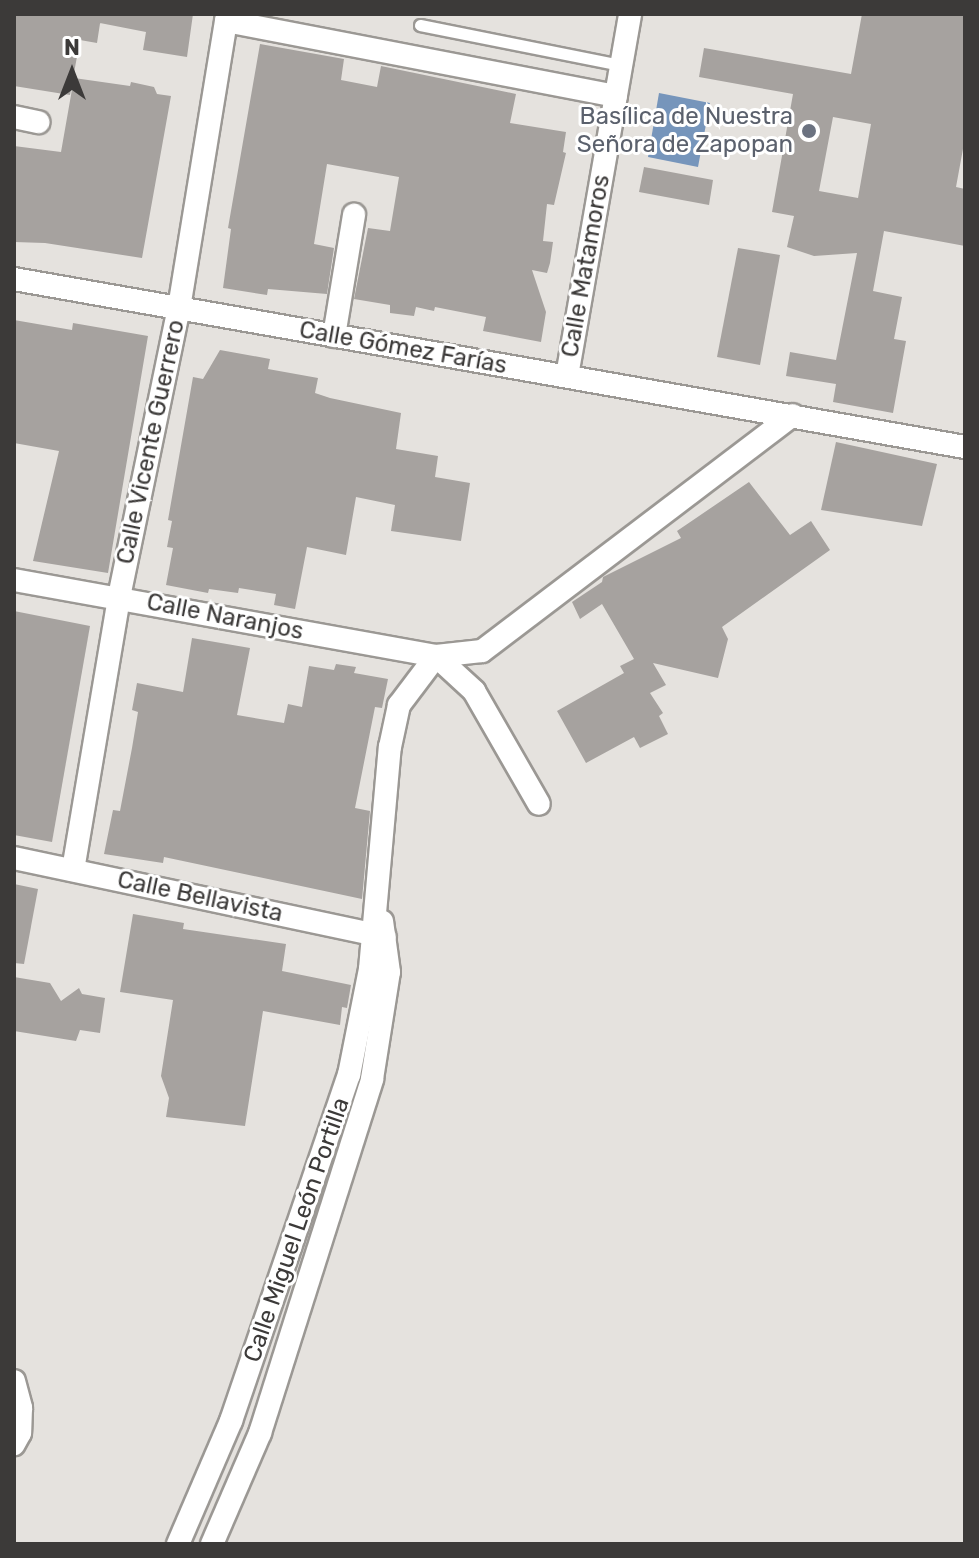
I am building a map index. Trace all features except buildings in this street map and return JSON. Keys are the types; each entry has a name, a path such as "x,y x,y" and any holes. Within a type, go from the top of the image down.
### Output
{"street":[{"name":"Calle Matamoros","path":"567,376 630,14"},
{"path":"227,17 616,96"},
{"name":"Calle Vicente Guerrero","path":"73,870 119,597 179,308 227,17"},
{"path":"14,117 38,122"},
{"path":"334,336 354,215"},
{"name":"Calle Gómez Farías","path":"14,279 965,447"},
{"name":"Calle Naranjos","path":"14,580 436,656 482,651 793,415"},
{"path":"436,656 474,691 539,804"},
{"name":"Calle Miguel León Portilla","path":"212,1544 260,1433 372,1079 389,972 379,936 377,905 390,747 399,705 436,656"},
{"name":"Calle Bellavista","path":"14,858 379,936"},
{"name":"Calle Miguel León Portilla","path":"178,1544 231,1421 349,1075 379,936"},
{"path":"14,1381 21,1408 20,1433 14,1444"},
{"path":"231,1421 260,1433"}],"lane":[{"path":"420,25 621,65"}],"water":[{"path":"659,93 710,103 698,167 648,157"}],"place":[{"name":"Basílica de Nuestra Señora de Zapopan","path":"809,131"}]}
